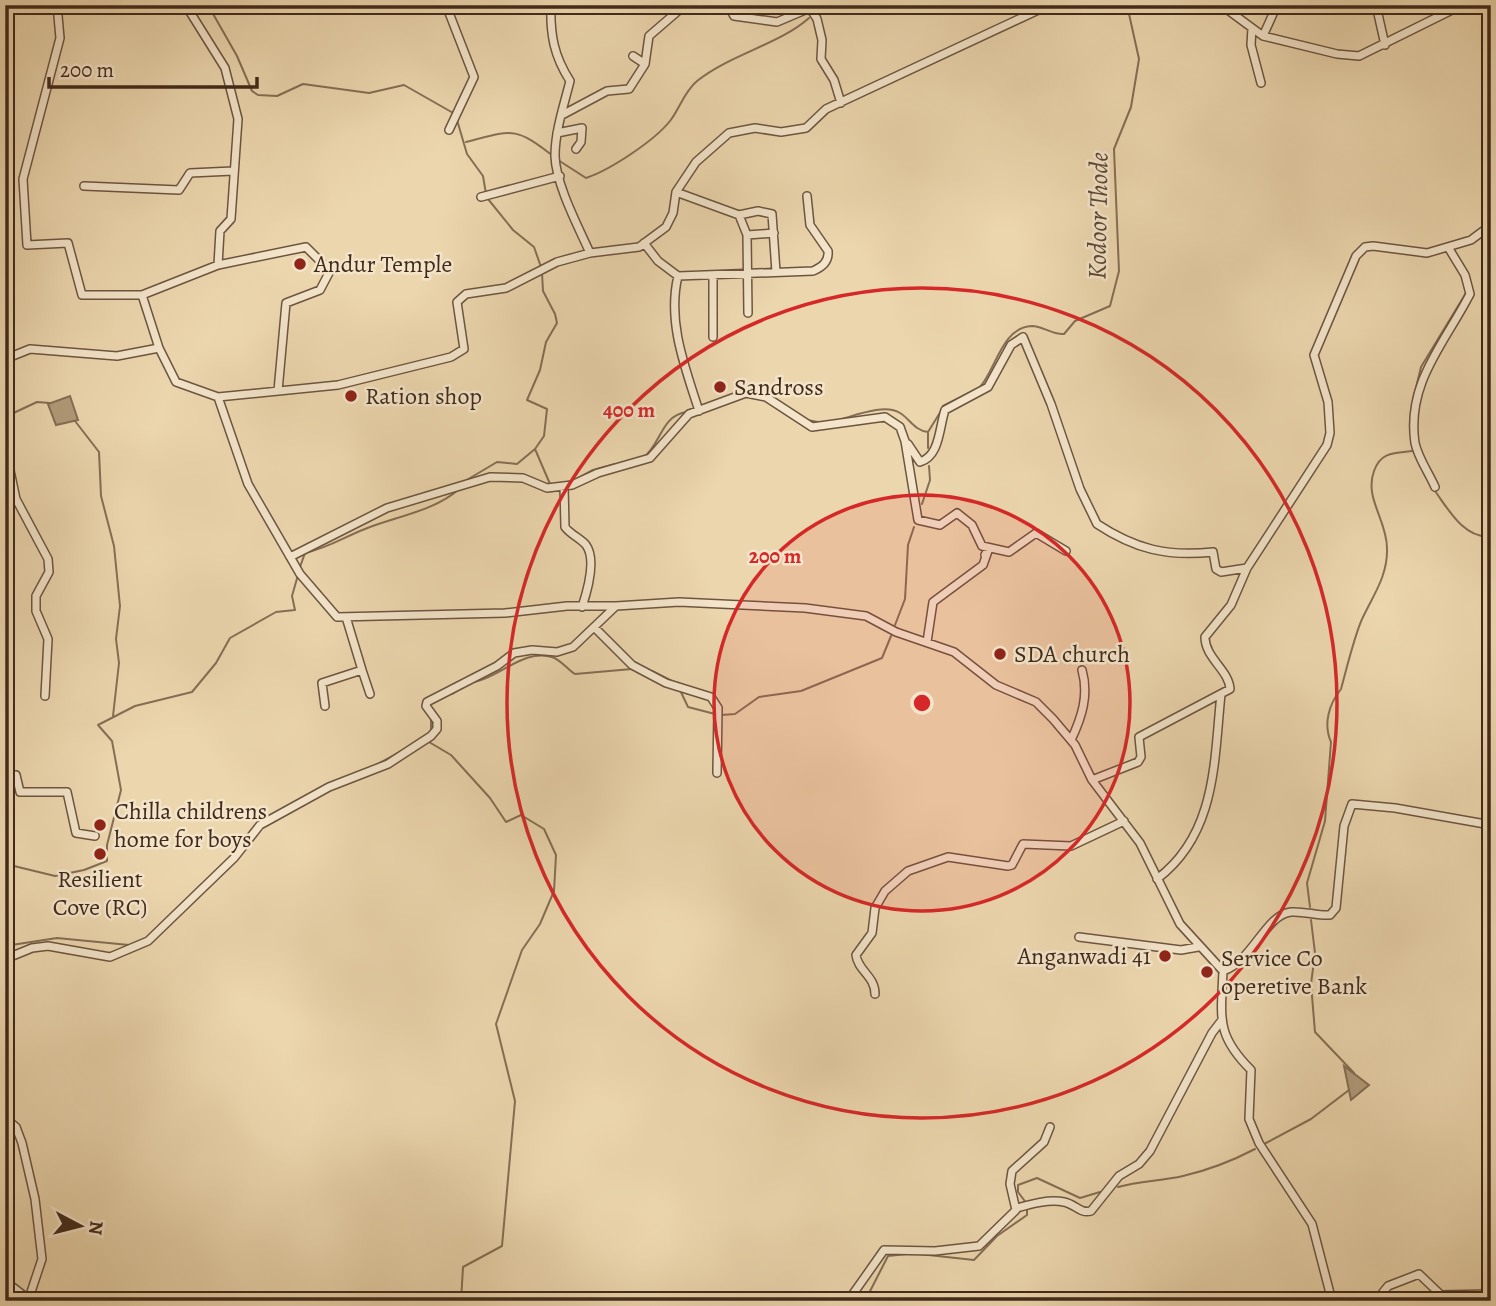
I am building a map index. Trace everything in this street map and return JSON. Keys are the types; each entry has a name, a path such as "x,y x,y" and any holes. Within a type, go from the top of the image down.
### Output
{"street":[{"path":"57,5 60,38 23,179 27,245 68,243 82,295 142,295 218,265 306,247 330,271 320,290 286,303 278,391"},
{"path":"183,5 225,68 238,119 231,219 220,231 218,265"},
{"path":"446,5 474,77 449,130"},
{"path":"551,5 550,30 554,49 570,81 557,133 555,158 570,209 590,253"},
{"path":"562,115 597,95 629,89 645,64 649,36 685,5"},
{"path":"728,5 734,16 777,22 786,16 793,18 810,8 817,19 822,40 821,59 824,69 834,80 841,103"},
{"path":"142,295 159,348 176,382 218,397 338,385 451,357 464,349 457,302 466,294 506,288 542,268 590,253 614,252 644,243 666,227 673,213 676,192 696,162 729,133 755,128 781,132 806,128 826,109 1049,5"},
{"path":"1221,5 1263,36 1337,54 1360,56 1462,5"},
{"path":"1263,36 1277,5"},
{"path":"1376,5 1385,45"},
{"path":"1252,28 1251,45 1261,83"},
{"path":"633,56 645,64"},
{"path":"557,133 582,128 581,142 576,149"},
{"path":"84,186 179,190 190,173 233,171"},
{"path":"481,197 560,176"},
{"path":"676,192 739,215 758,211 772,214 776,272"},
{"path":"644,243 658,261 678,276 813,271 826,262 828,251 810,225 807,196"},
{"path":"739,215 747,235 750,272 748,313"},
{"path":"1092,780 1138,762 1142,757 1139,737 1221,694 1231,686 1207,648 1205,638 1234,600 1247,568 1327,445 1330,433 1328,402 1314,355 1356,256 1368,246 1415,253 1448,247 1471,240 1491,225"},
{"path":"747,235 774,233"},
{"path":"1435,487 1416,444 1418,393 1430,359 1470,294 1470,285 1448,247"},
{"path":"713,275 713,337"},
{"path":"678,276 675,301 679,348 699,411"},
{"path":"905,441 920,462 927,460 939,441 945,410 988,387 1011,345 1021,337 1030,350 1080,489 1097,524 1119,534 1132,545 1162,553 1213,552 1216,569 1221,572 1247,568"},
{"path":"5,359 30,349 117,356 159,348"},
{"path":"290,557 387,508 490,477 523,478 547,488 564,486 650,458 689,414 746,393 766,397 812,427 885,416 900,427 905,441 918,520 940,525 957,513 972,525 987,551 1009,552 1036,533 1066,551"},
{"path":"218,397 248,484 300,575 337,617 505,613 679,602 776,609 805,608 866,616 896,632 954,652 996,685 1036,702 1071,740 1092,780 1140,843 1174,914 1198,947 1223,971 1222,1020 1228,1048 1251,1070 1250,1119 1259,1143 1312,1224 1332,1301"},
{"path":"5,447 16,499 48,559 49,572 36,596 36,611 48,639 45,696"},
{"path":"564,486 565,527 584,543 589,552 588,586 582,607"},
{"path":"927,642 933,602 983,565 987,551"},
{"path":"5,959 32,948 48,946 73,948 110,957 148,941 234,858 260,825 329,787 364,776 419,746 436,732 437,721 426,706 427,702 497,666 514,653 531,650 557,652 573,647 616,606"},
{"path":"346,617 370,694"},
{"path":"595,628 632,665 666,683 711,697 718,708 717,774"},
{"path":"325,706 322,683 362,670"},
{"path":"1071,740 1085,701 1087,686 1082,670"},
{"path":"1157,879 1170,870 1195,836 1204,815 1213,785 1221,694"},
{"path":"5,776 16,775 20,792 67,792 76,833 95,836"},
{"path":"1223,971 1234,968 1275,918 1290,912 1330,915 1336,908 1344,826 1352,804 1395,808 1491,825"},
{"path":"875,994 871,978 857,963 856,955 873,931 875,908 885,891 908,871 948,857 1008,866 1012,864 1023,844 1071,846 1124,821"},
{"path":"1079,937 1181,950 1198,947"},
{"path":"848,1301 882,1251 979,1246 1015,1210 1055,1201 1068,1203 1083,1212 1091,1211 1119,1176 1139,1164 1150,1151 1212,1033 1222,1020"},
{"path":"5,1118 16,1127 22,1143 35,1199 42,1259 28,1300 5,1280"},
{"path":"1015,1210 1010,1182 1012,1171 1044,1142 1050,1127"},
{"path":"1376,1301 1388,1286 1419,1274 1441,1295 1491,1294"}],"shaded area":[{"path":"70,396 78,420 56,425 48,404"},
{"path":"1344,1066 1369,1085 1351,1100"}],"waterway":[{"path":"208,5 237,56 252,91 258,95 277,96 303,84 369,93 404,85 455,114"},
{"path":"819,9 823,5"},
{"name":"Kodoor Thode","path":"980,387 1013,333 1022,328 1036,326 1064,334 1075,321 1110,306 1119,271 1114,149 1131,107 1139,59 1127,5"},
{"path":"558,160 586,178 607,169 643,146 663,129 697,81 725,63 784,35 809,18"},
{"path":"457,120 467,154 483,176 486,194"},
{"path":"466,142 512,133 530,139 553,156"},
{"path":"488,199 513,230 534,247 541,267"},
{"path":"1479,230 1491,219"},
{"path":"535,449 544,436 547,409 527,400 540,370 546,342 557,323 543,291 542,273"},
{"path":"1413,400 1421,367 1466,293"},
{"path":"943,406 969,393"},
{"path":"5,417 37,402 50,403"},
{"path":"838,420 869,411 894,410 928,432 941,411"},
{"path":"644,457 671,419 686,412"},
{"path":"807,420 818,422"},
{"path":"75,421 99,452 101,496 114,546 120,606 116,639 119,663 113,716"},
{"path":"928,433 928,448"},
{"path":"465,481 497,462 517,464 535,449 550,484"},
{"path":"1310,907 1307,883 1325,821 1331,742 1329,714 1341,689 1357,632 1380,584 1387,558 1384,528 1372,490 1374,471 1385,456 1413,451"},
{"path":"569,483 593,470 615,464"},
{"path":"922,504 930,480 929,466"},
{"path":"300,567 305,553 426,508 459,489"},
{"path":"1435,491 1465,528 1482,536 1491,536"},
{"path":"895,625 905,599 908,545 914,527"},
{"path":"5,871 14,866 55,876 84,870 107,861 107,845 121,790 112,741 98,725 135,706 192,692 216,663 230,638 276,612 295,610 292,596 298,575"},
{"path":"721,715 735,714 759,697 801,691 882,658 891,636"},
{"path":"472,682 492,676 521,660 542,655 555,658 575,674 632,669"},
{"path":"652,671 672,681"},
{"path":"452,694 465,686"},
{"path":"680,690 688,707 715,714"},
{"path":"431,718 431,730"},
{"path":"429,742 451,755 490,798 506,822 521,815 544,829 556,855 554,891 540,924 522,950 496,1024 515,1101 502,1246 463,1267 461,1301"},
{"path":"374,766 400,752"},
{"path":"270,816 296,801"},
{"path":"1311,920 1315,953 1311,984 1315,1032 1354,1073"},
{"path":"5,946 57,938 129,945"},
{"path":"1266,1143 1311,1119 1349,1090"},
{"path":"1118,1187 1193,1174 1255,1149"},
{"path":"1027,1204 1018,1192 1018,1185 1037,1178 1080,1198 1100,1192"},
{"path":"919,1254 974,1260 997,1236 1027,1215 1027,1210"},
{"path":"865,1301 888,1256 907,1254"}],"place":[{"name":"Andur Temple","path":"300,264"},
{"name":"Sandross","path":"720,387"},
{"name":"Ration shop","path":"351,396"},
{"name":"SDA church","path":"1000,654"},
{"name":"Chilla childrens home for boys","path":"100,825"},
{"name":"Resilient Cove (RC)","path":"100,854"},
{"name":"Anganwadi 41","path":"1165,956"},
{"name":"Service Co operetive Bank","path":"1207,972"}]}
